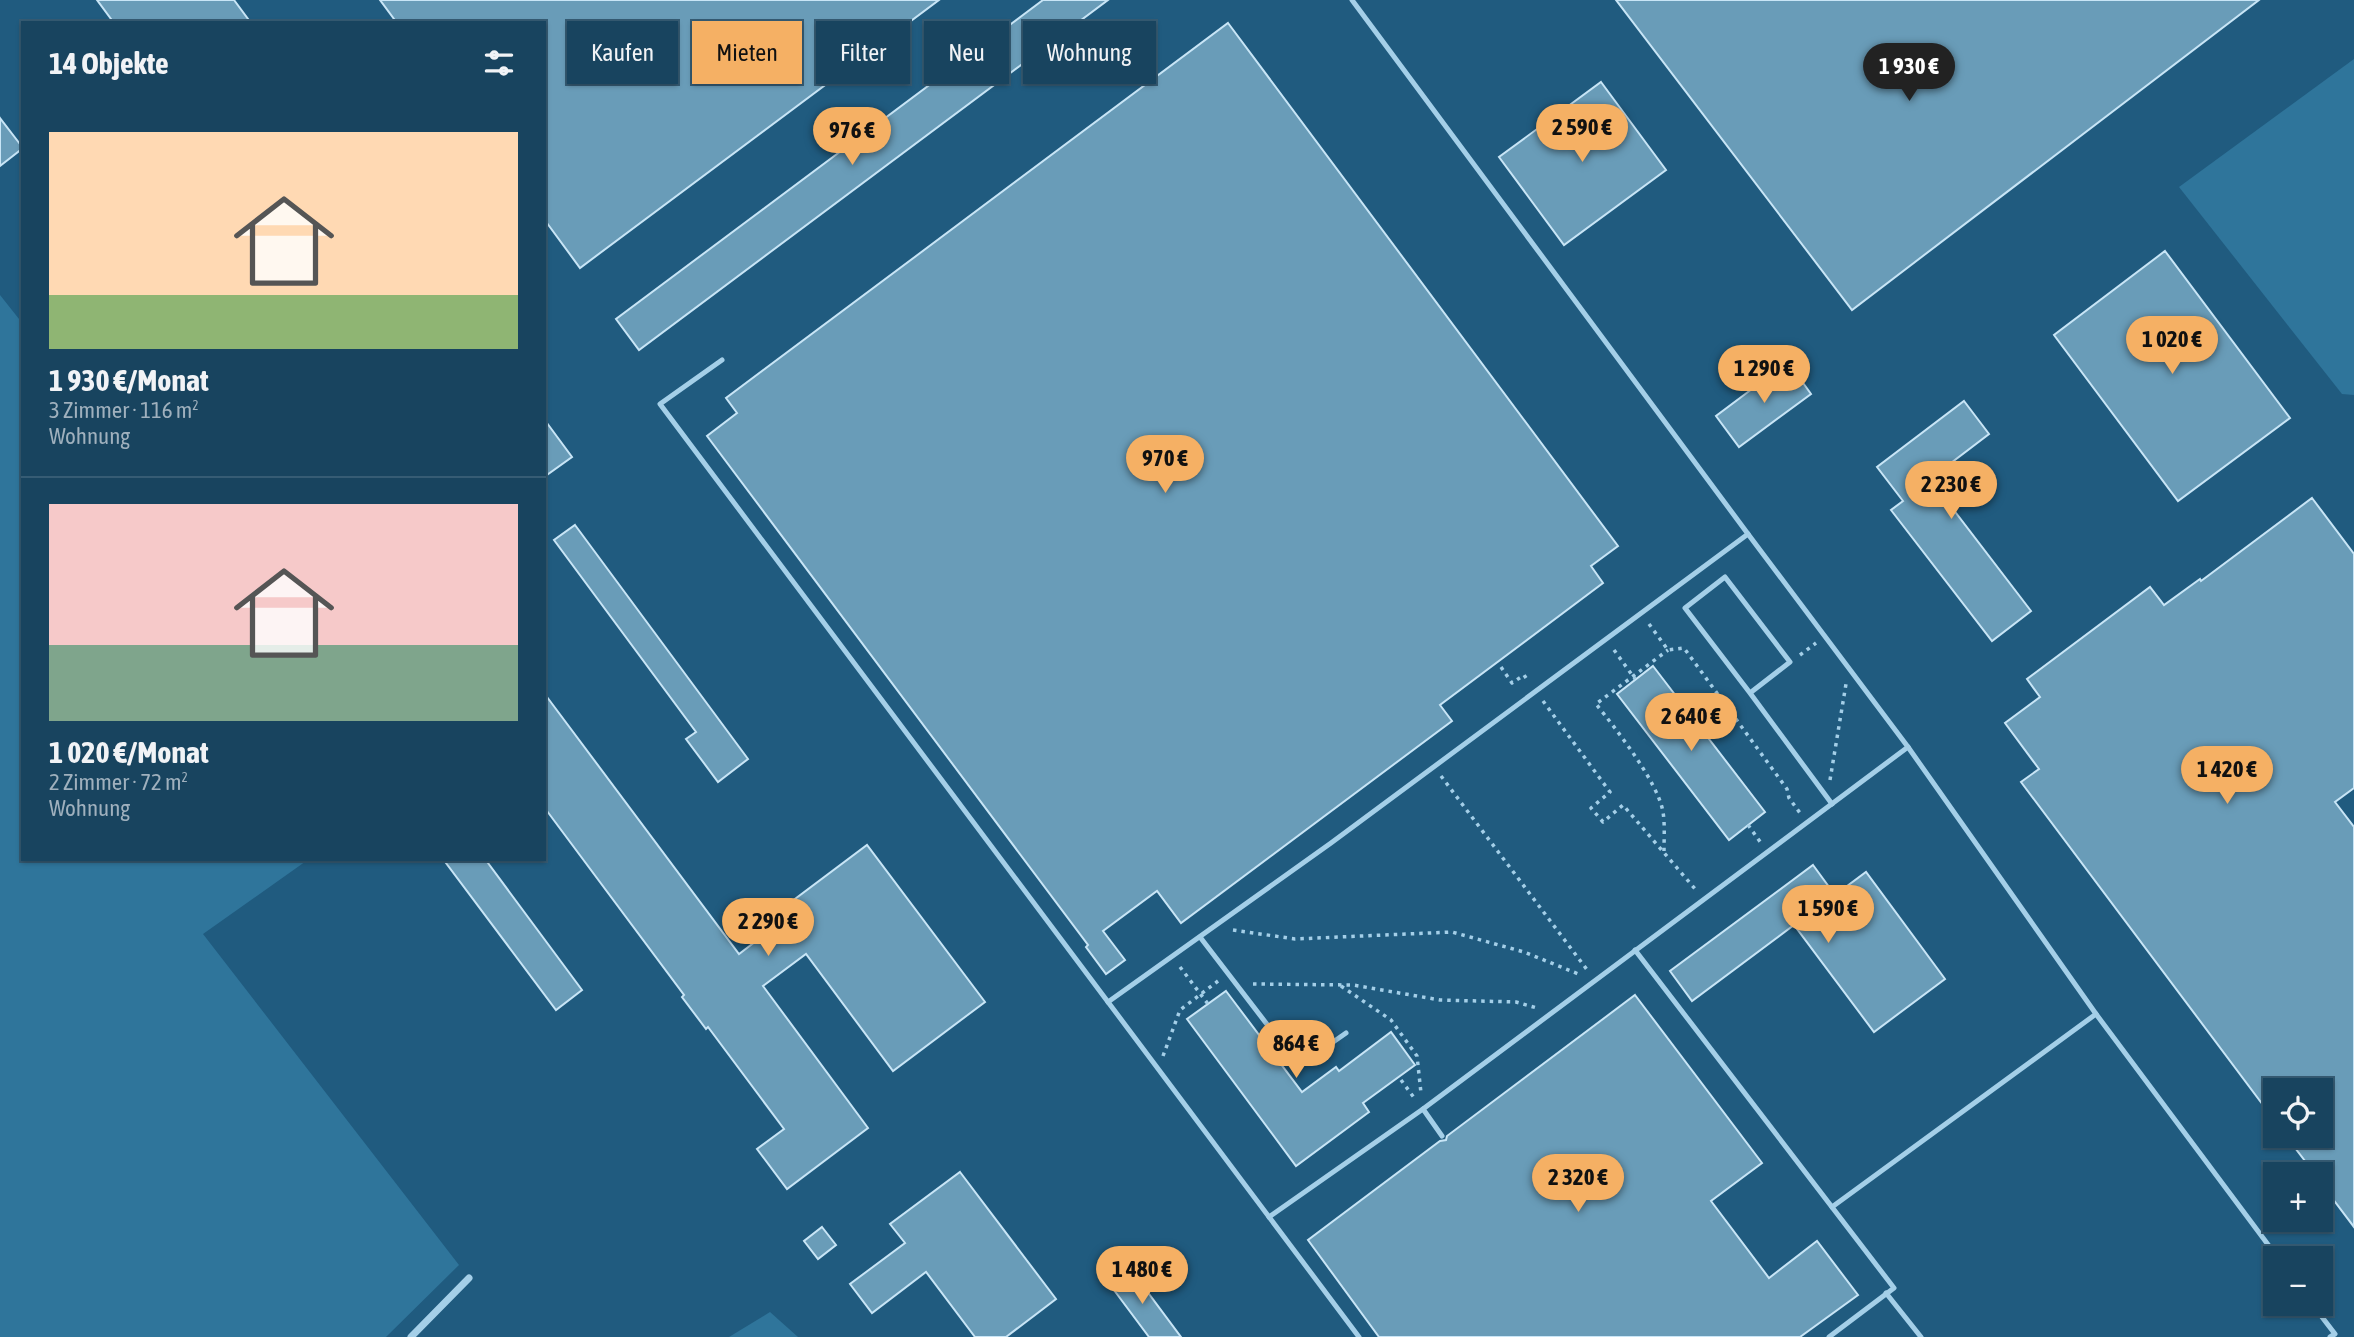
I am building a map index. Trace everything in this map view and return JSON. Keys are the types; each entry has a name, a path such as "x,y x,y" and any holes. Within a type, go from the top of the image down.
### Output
{"street":[{"path":"411,1337 470,1278"}],"lane":[{"path":"1352,0 1908,747 2096,1014 2269,1246"},
{"path":"722,360 660,404 1359,1337"},
{"path":"1108,1002 1748,534"},
{"path":"1749,693 1790,662 1725,577 1685,608 1832,804"},
{"path":"1269,1217 1423,1109 1908,747"},
{"path":"1200,937 1299,1066 1346,1033"},
{"path":"1636,950 1894,1288 1829,1337"},
{"path":"1832,1207 2096,1014"},
{"path":"1423,1109 1442,1136"},
{"path":"1886,1293 1921,1337"},
{"path":"2321,1316 2335,1334 2330,1337"}],"path":[{"path":"1641,614 1668,650"},
{"path":"1790,662 1825,636"},
{"path":"1606,640 1634,678"},
{"path":"1664,853 1663,811 1624,740 1596,704 1668,650 1684,648 1787,789 1789,798 1807,822"},
{"path":"1501,667 1512,683 1524,675 1610,792 1591,808 1603,822 1623,806 1704,900"},
{"path":"1827,797 1850,669"},
{"path":"1433,766 1595,981"},
{"path":"1748,825 1768,852"},
{"path":"1213,927 1295,939 1452,932 1524,952 1595,981"},
{"path":"1172,957 1208,1004"},
{"path":"1158,1068 1180,1010 1228,973"},
{"path":"1238,986 1267,982 1339,984 1440,1000 1516,1002 1552,1013"},
{"path":"1339,984 1391,1020 1417,1056 1423,1109"},
{"path":"1401,1080 1423,1109"}],"shaded area":[{"path":"2354,59 2354,395 2342,394 2179,187"},
{"path":"0,295 21,321 21,861 306,861 203,934 459,1265 386,1337 0,1337"},
{"path":"770,1312 798,1337 729,1337"}],"building":[{"path":"97,0 234,0 250,21 113,21"},
{"path":"380,0 939,0 910,22 816,21 816,84 826,84 580,268 546,222 546,21 396,21"},
{"path":"1043,0 1108,0 1080,21 1023,21 1023,63 1009,74 1009,25"},
{"path":"1616,0 2259,0 1852,310"},
{"path":"1228,23 1618,546 1591,566 1603,583 1440,705 1452,721 1181,923 1157,891 1103,931 1125,960 1106,974 1086,947 1088,945 707,436 737,413 726,398 1146,84 1156,84 1156,77"},
{"path":"1601,82 1666,170 1564,245 1499,157"},
{"path":"931,84 995,84 639,350 616,319"},
{"path":"0,118 21,145 21,150 0,166"},
{"path":"2165,251 2290,418 2178,501 2054,335"},
{"path":"1788,362 1811,394 1739,447 1716,416"},
{"path":"1964,401 1989,434 1930,479 2031,611 1992,641 1891,510 1903,501 1877,467"},
{"path":"546,422 572,457 546,476"},
{"path":"2312,498 2354,554 2354,788 2335,802 2354,827 2354,1227 2333,1199 2333,1162 2306,1162 2295,1148 2333,1148 2333,1078 2263,1078 2263,1105 2021,782 2039,769 2005,723 2040,697 2027,679 2150,587 2164,605 2200,579 2201,581"},
{"path":"575,525 748,759 718,782 686,739 696,732 554,540"},
{"path":"1653,666 1765,812 1729,840 1617,694"},
{"path":"546,696 739,954 781,922 775,914 867,845 985,1002 893,1071 806,954 763,986 868,1128 787,1189 757,1149 784,1129 708,1027 706,1029 682,997 684,995 546,810"},
{"path":"444,861 486,861 582,990 556,1010"},
{"path":"1813,865 1835,895 1866,872 1945,979 1874,1032 1794,925 1692,1001 1670,971"},
{"path":"1226,991 1302,1092 1336,1067 1339,1071 1391,1032 1415,1065 1363,1103 1369,1112 1296,1166 1187,1019"},
{"path":"1635,995 1762,1163 1711,1201 1769,1278 1817,1241 1858,1295 1800,1337 1379,1337 1308,1240 1440,1141 1446,1140 1447,1136"},
{"path":"960,1172 1056,1299 1006,1337 975,1337 926,1272 872,1313 850,1284 905,1243 890,1224"},
{"path":"822,1227 836,1245 818,1259 804,1241"},
{"path":"1129,1267 1181,1337 1149,1337 1108,1282"}]}
